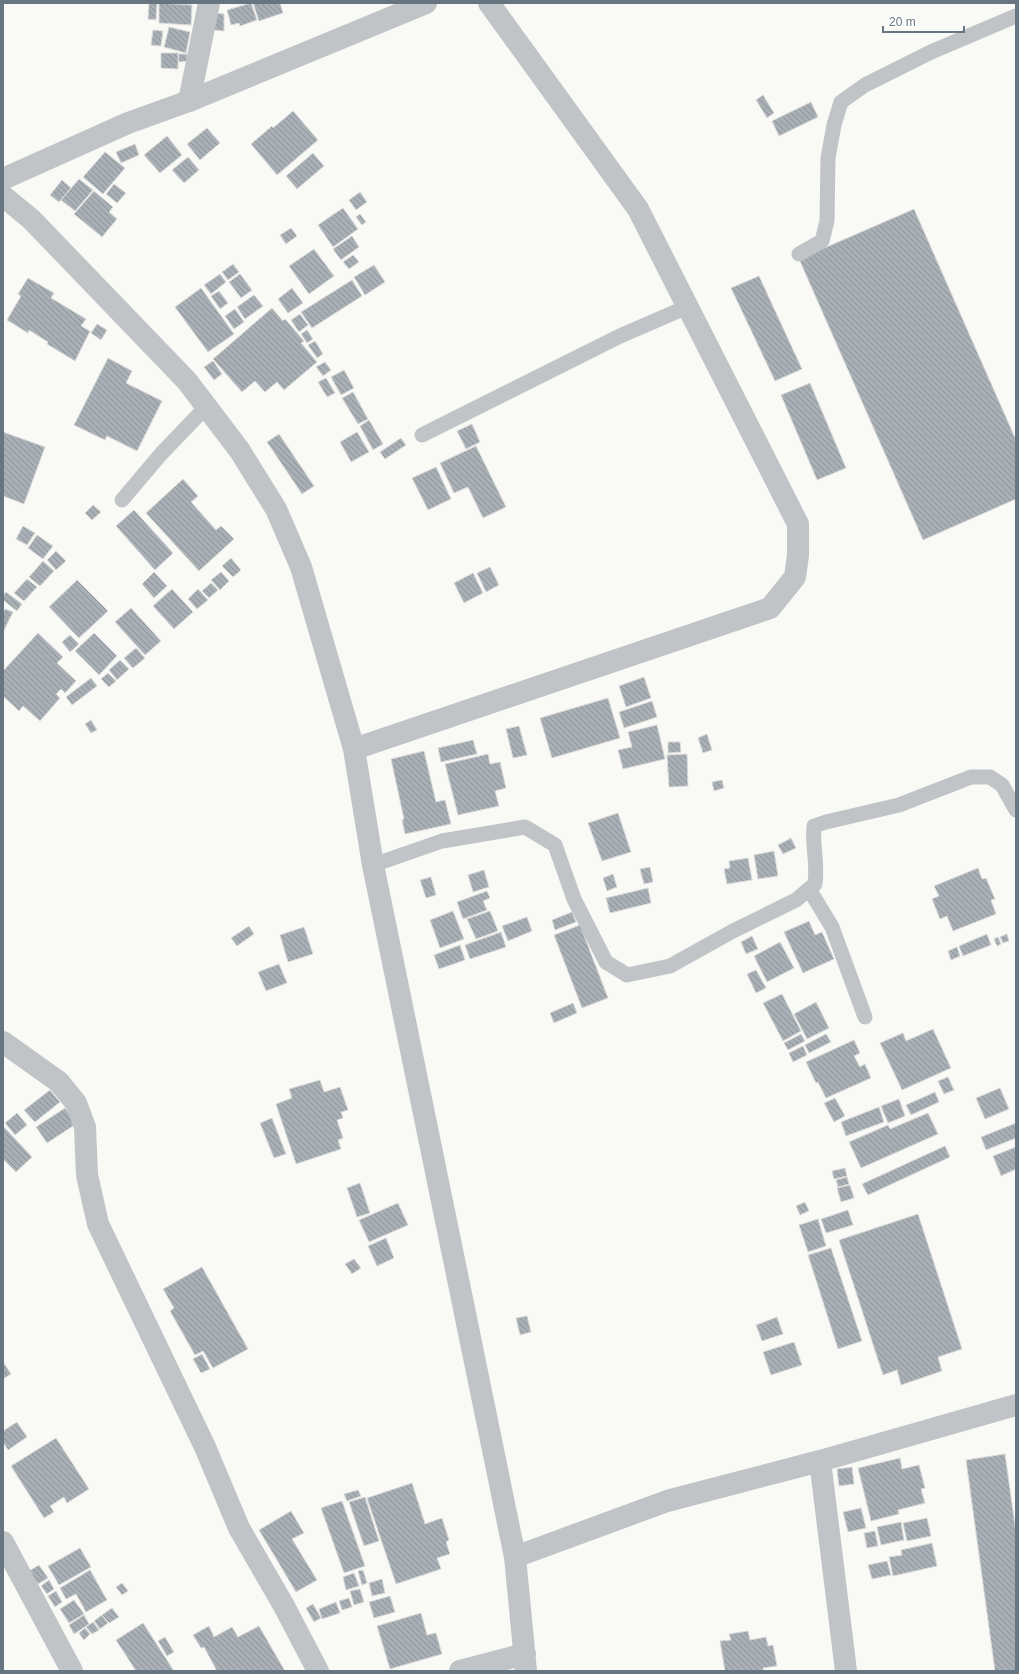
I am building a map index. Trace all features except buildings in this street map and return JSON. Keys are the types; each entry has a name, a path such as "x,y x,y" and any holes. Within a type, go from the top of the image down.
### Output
{"street":[{"path":"189,101 209,3"},
{"path":"3,179 128,123 189,101 426,3"},
{"path":"354,749 770,608 795,577 798,555 798,524 638,209 489,3"},
{"path":"3,196 32,219 187,381 240,451 276,509 301,567 354,749 373,865 515,1557 526,1662 460,1671"},
{"path":"3,1042 59,1082 76,1103 85,1128 87,1175 98,1224 205,1447 239,1528 284,1606 318,1671"},
{"path":"515,1557 667,1501 820,1461 1016,1405"},
{"path":"820,1461 846,1671"},
{"path":"3,1542 72,1671"}],"lane":[{"path":"799,254 822,241 828,221 828,158 834,125 841,102 865,85 931,52 1016,16"},
{"path":"422,435 620,336 687,307"},
{"path":"122,500 161,454 206,407"},
{"path":"373,865 442,841 525,827 555,845 574,898 606,962 627,975 670,966 733,931 796,900 816,884 813,838 814,826 899,805 971,777 990,776 1002,785 1016,810"},
{"path":"809,889 832,927 865,1017"}]}
